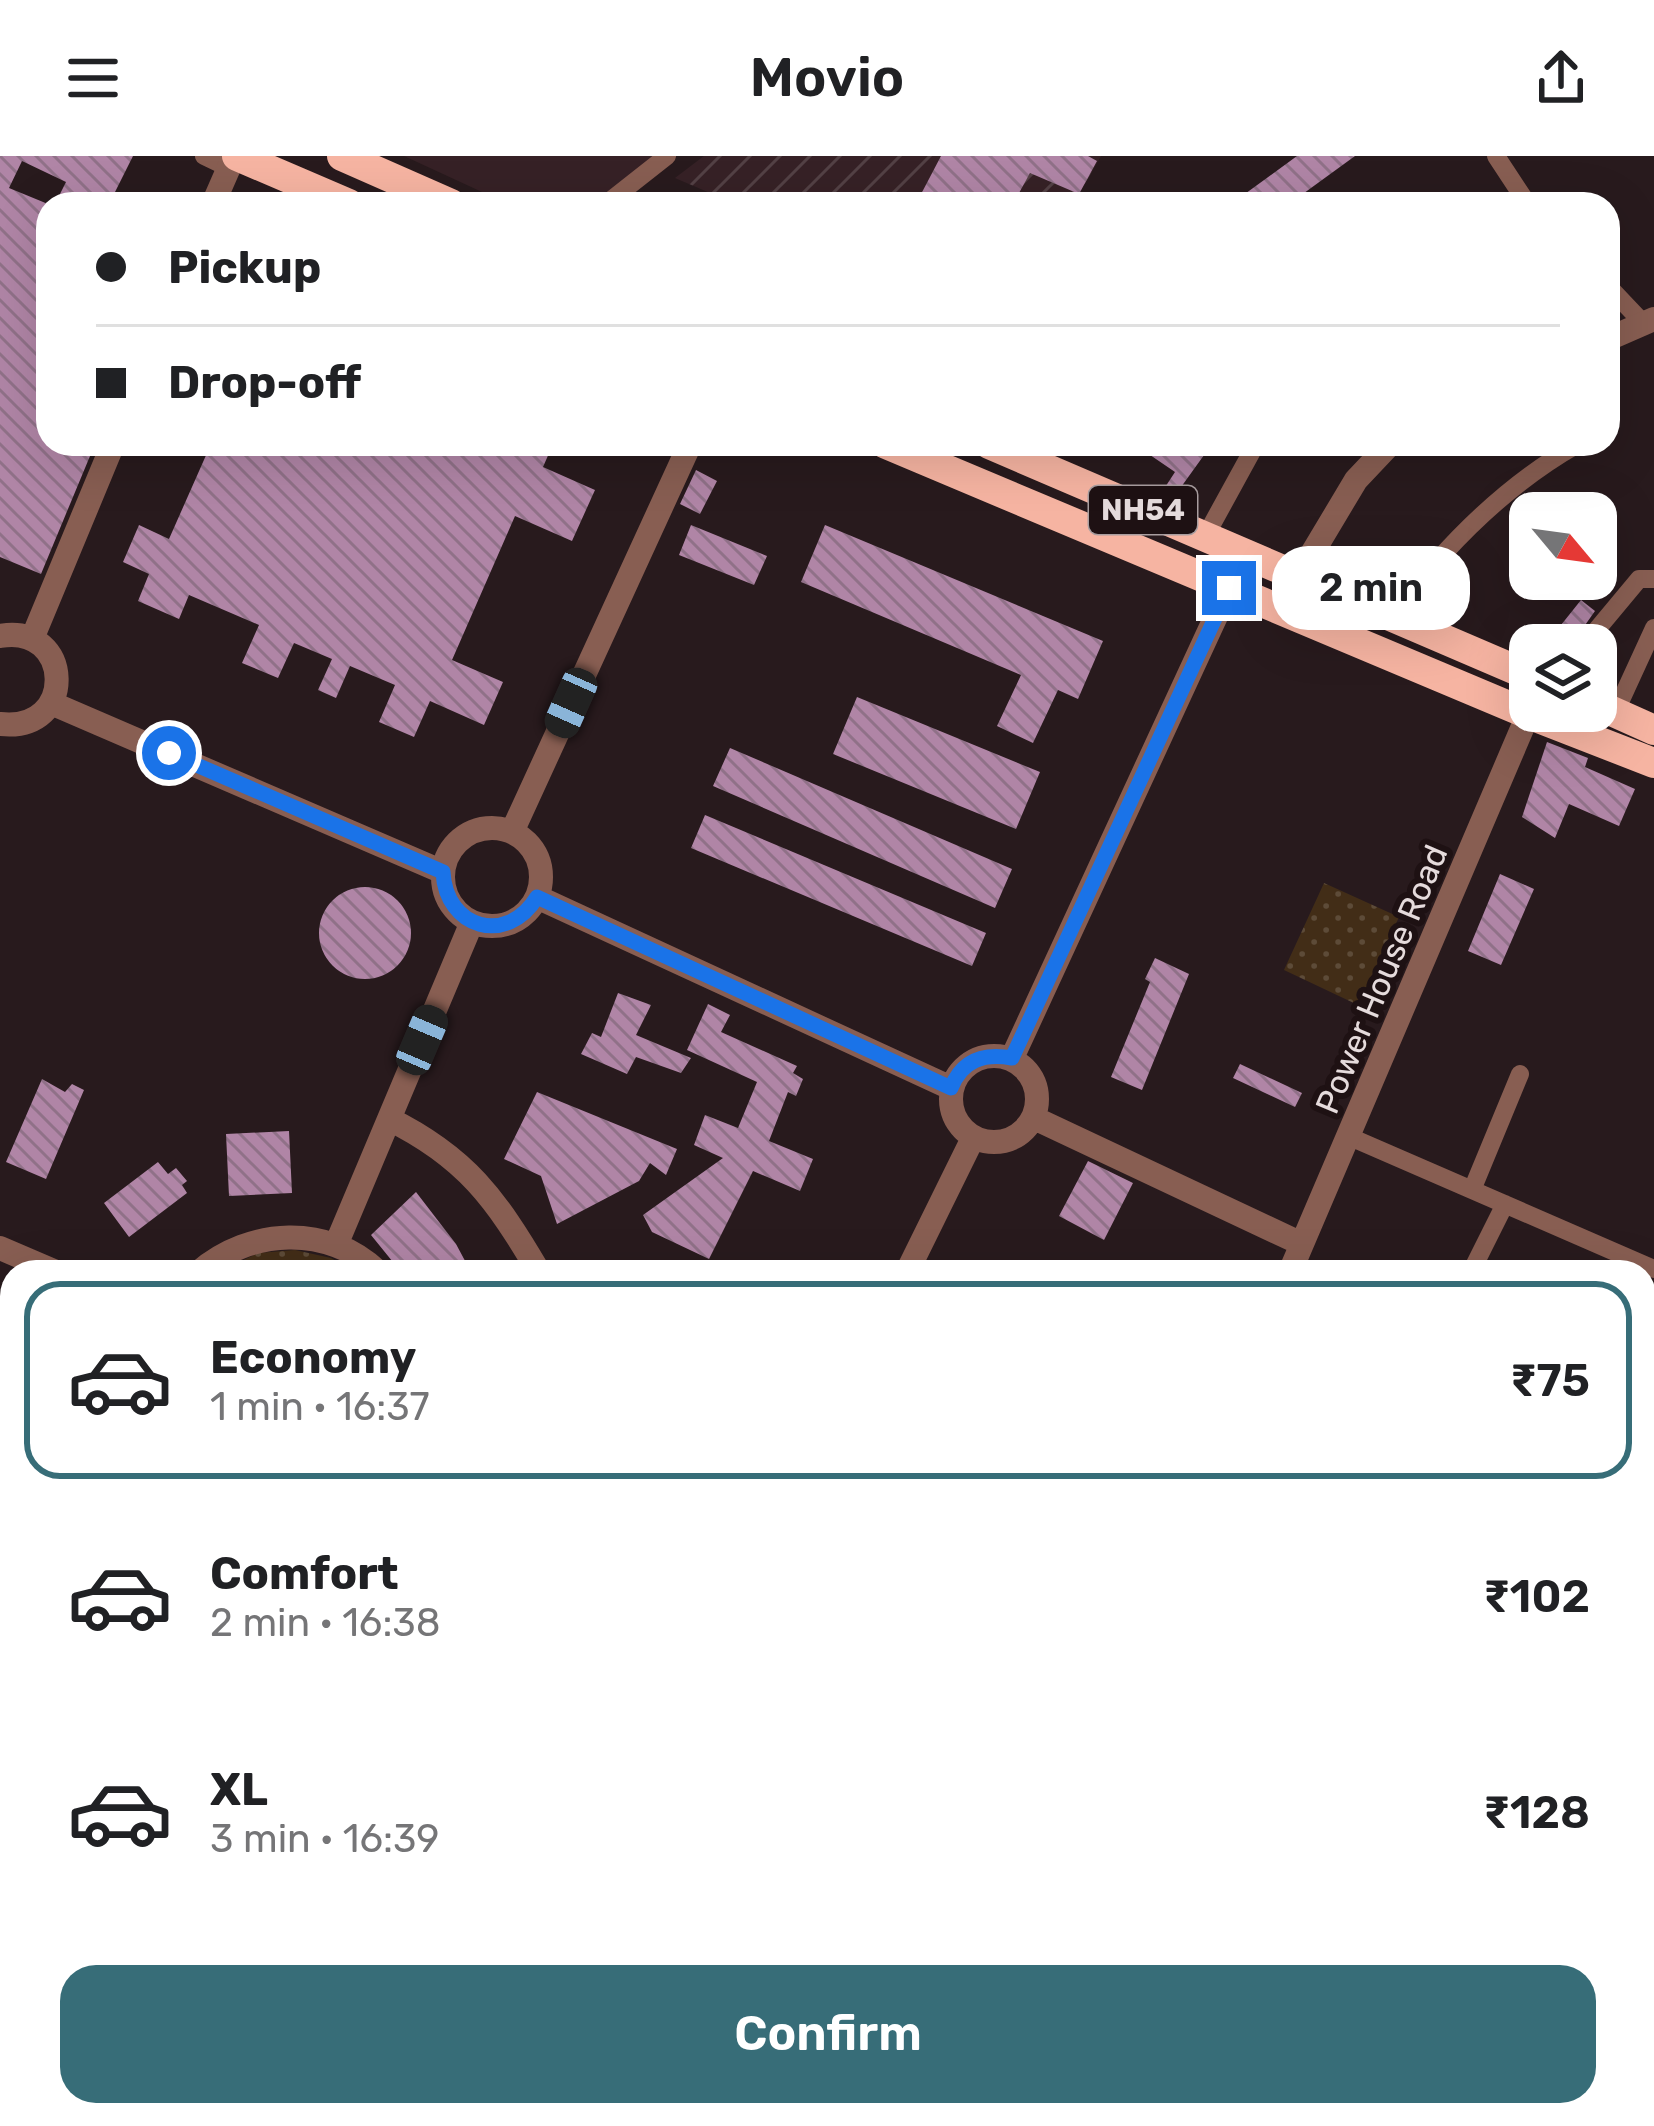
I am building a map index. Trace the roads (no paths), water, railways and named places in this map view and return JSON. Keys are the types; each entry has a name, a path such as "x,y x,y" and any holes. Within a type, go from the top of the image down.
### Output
{"highway":[{"path":"342,156 424,192"},
{"path":"233,160 317,192"},
{"name":"NH54","path":"915,456 1509,704"},
{"name":"NH54","path":"1017,456 1509,667"},
{"path":"1617,714 1654,730"},
{"name":"NH54","path":"1578,732 1654,763"}],"street":[{"path":"204,156 233,160 218,192"},
{"path":"621,192 667,156"},
{"path":"1496,156 1519,192"},
{"path":"1620,297 1649,322 1620,335"},
{"path":"32,639 108,456"},
{"path":"512,832 684,456"},
{"path":"1205,537 1249,456"},
{"path":"1298,577 1356,480 1379,456"},
{"path":"1392,617 1432,562 1484,514 1562,456"},
{"path":"1602,624 1639,579 1654,579"},
{"path":"1012,1058 1229,588"},
{"path":"1617,689 1654,628"},
{"path":"0,636 20,634 32,639 44,647 57,674 51,703 29,722 0,724"},
{"path":"51,703 443,872"},
{"name":"Power House Road","path":"1295,1260 1521,732"},
{"path":"482,829 512,832 535,852 541,882 529,910 502,925 472,922 449,902 443,872 456,844 468,834 482,829"},
{"path":"537,897 951,1088"},
{"path":"336,1245 472,922"},
{"path":"993,1054 1012,1058 1032,1075 1038,1096 1034,1118 1016,1137 993,1143 973,1138 956,1123 951,1088 969,1062 993,1054"},
{"path":"1472,1190 1520,1074"},
{"path":"1034,1118 1302,1244"},
{"path":"389,1119 467,1169 531,1260"},
{"path":"1350,1137 1633,1260"},
{"path":"913,1260 973,1138"},
{"path":"1477,1260 1504,1204"},
{"path":"213,1260 255,1240 296,1236 336,1245 359,1260"}]}
